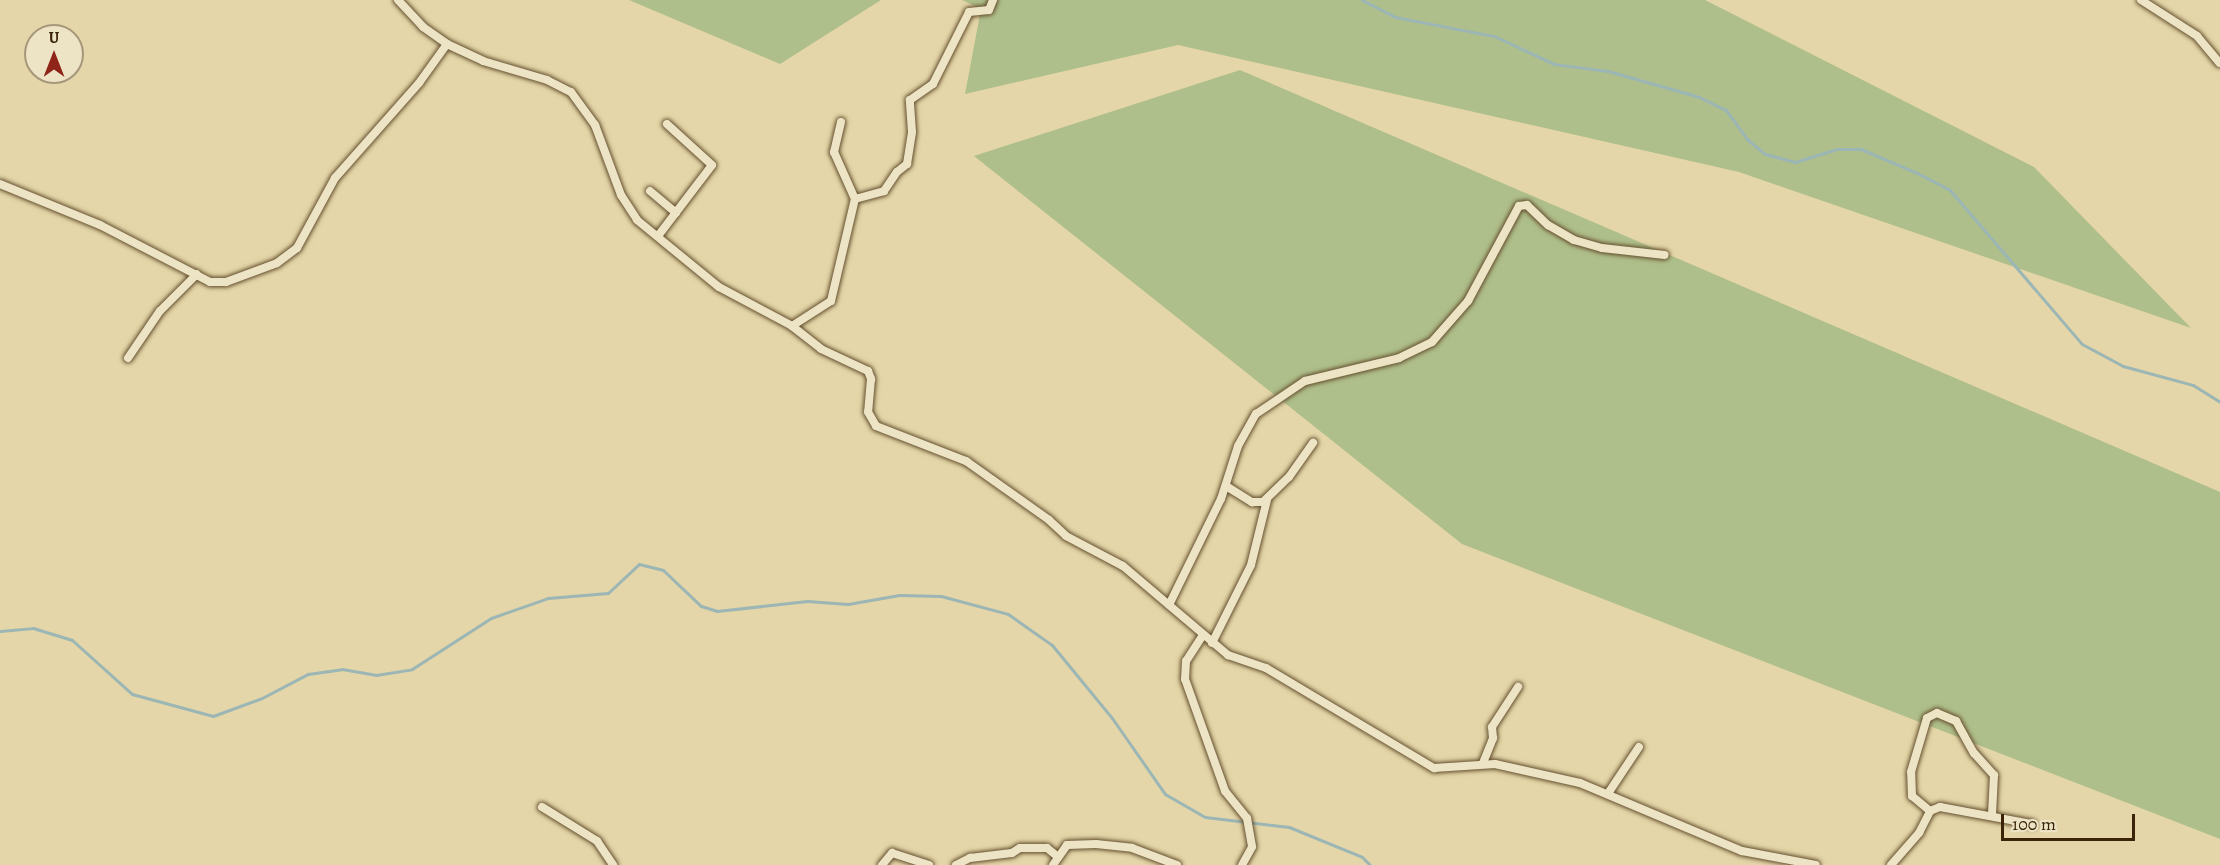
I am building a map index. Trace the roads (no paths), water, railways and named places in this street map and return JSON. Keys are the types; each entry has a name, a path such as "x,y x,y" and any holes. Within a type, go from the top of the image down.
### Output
{"street":[{"path":"398,0 423,27 447,44 483,61 547,80 571,92 602,138 629,210 719,287 792,326 821,349 868,371 871,379 868,412 876,426 966,461 1050,520 1066,536 1123,566 1212,643 1234,658 1266,668 1434,768 1483,763 1546,774 1609,792 1742,851 1816,865"},
{"path":"855,199 884,191 897,172 908,164 912,132 910,100 933,84 969,12 988,10 993,0"},
{"path":"2141,0 2197,36 2220,63"},
{"path":"0,184 100,225 220,284 269,267 292,254 303,240 335,178 419,82 447,44"},
{"path":"792,326 831,301 855,199 833,147 841,122"},
{"path":"658,236 712,165 667,124"},
{"path":"650,191 676,213"},
{"path":"1169,605 1226,486 1243,434 1264,405 1305,381 1411,354 1446,330 1468,301 1519,206 1531,208 1548,225 1574,240 1602,248 1665,255"},
{"path":"128,358 160,311 197,274"},
{"path":"1212,643 1251,565 1267,500 1313,443"},
{"path":"1226,486 1255,503 1267,500"},
{"path":"1203,635 1186,661 1185,680 1225,791 1248,822 1252,847 1242,865"},
{"path":"1483,763 1493,738 1492,727 1518,687"},
{"path":"1930,811 1912,796 1911,772 1927,718 1937,713 1956,721 1974,753 1994,775 1992,815"},
{"path":"1609,792 1639,747"},
{"path":"542,807 597,841 613,865"},
{"path":"1891,865 1919,833 1930,811 1940,807 2032,824"},
{"path":"1053,865 1067,845 1111,844 1177,865"},
{"path":"956,865 970,858 1012,854 1020,848 1047,848 1058,856"},
{"path":"882,865 892,854 929,865"}],"waterway":[{"path":"1362,0 1395,17 1494,36 1554,64 1608,71 1699,97 1726,110 1747,139 1765,154 1795,162 1837,149 1861,149 1917,173 1949,189 2082,344 2123,366 2193,385 2220,402"},
{"path":"0,631 33,628 72,640 132,694 213,716 262,698 308,674 342,669 376,675 412,669 491,618 548,598 608,593 639,564 663,570 701,606 717,611 807,601 848,604 899,595 941,596 1008,614 1052,645 1112,718 1165,794 1205,817 1289,827 1362,857 1370,865"}]}
